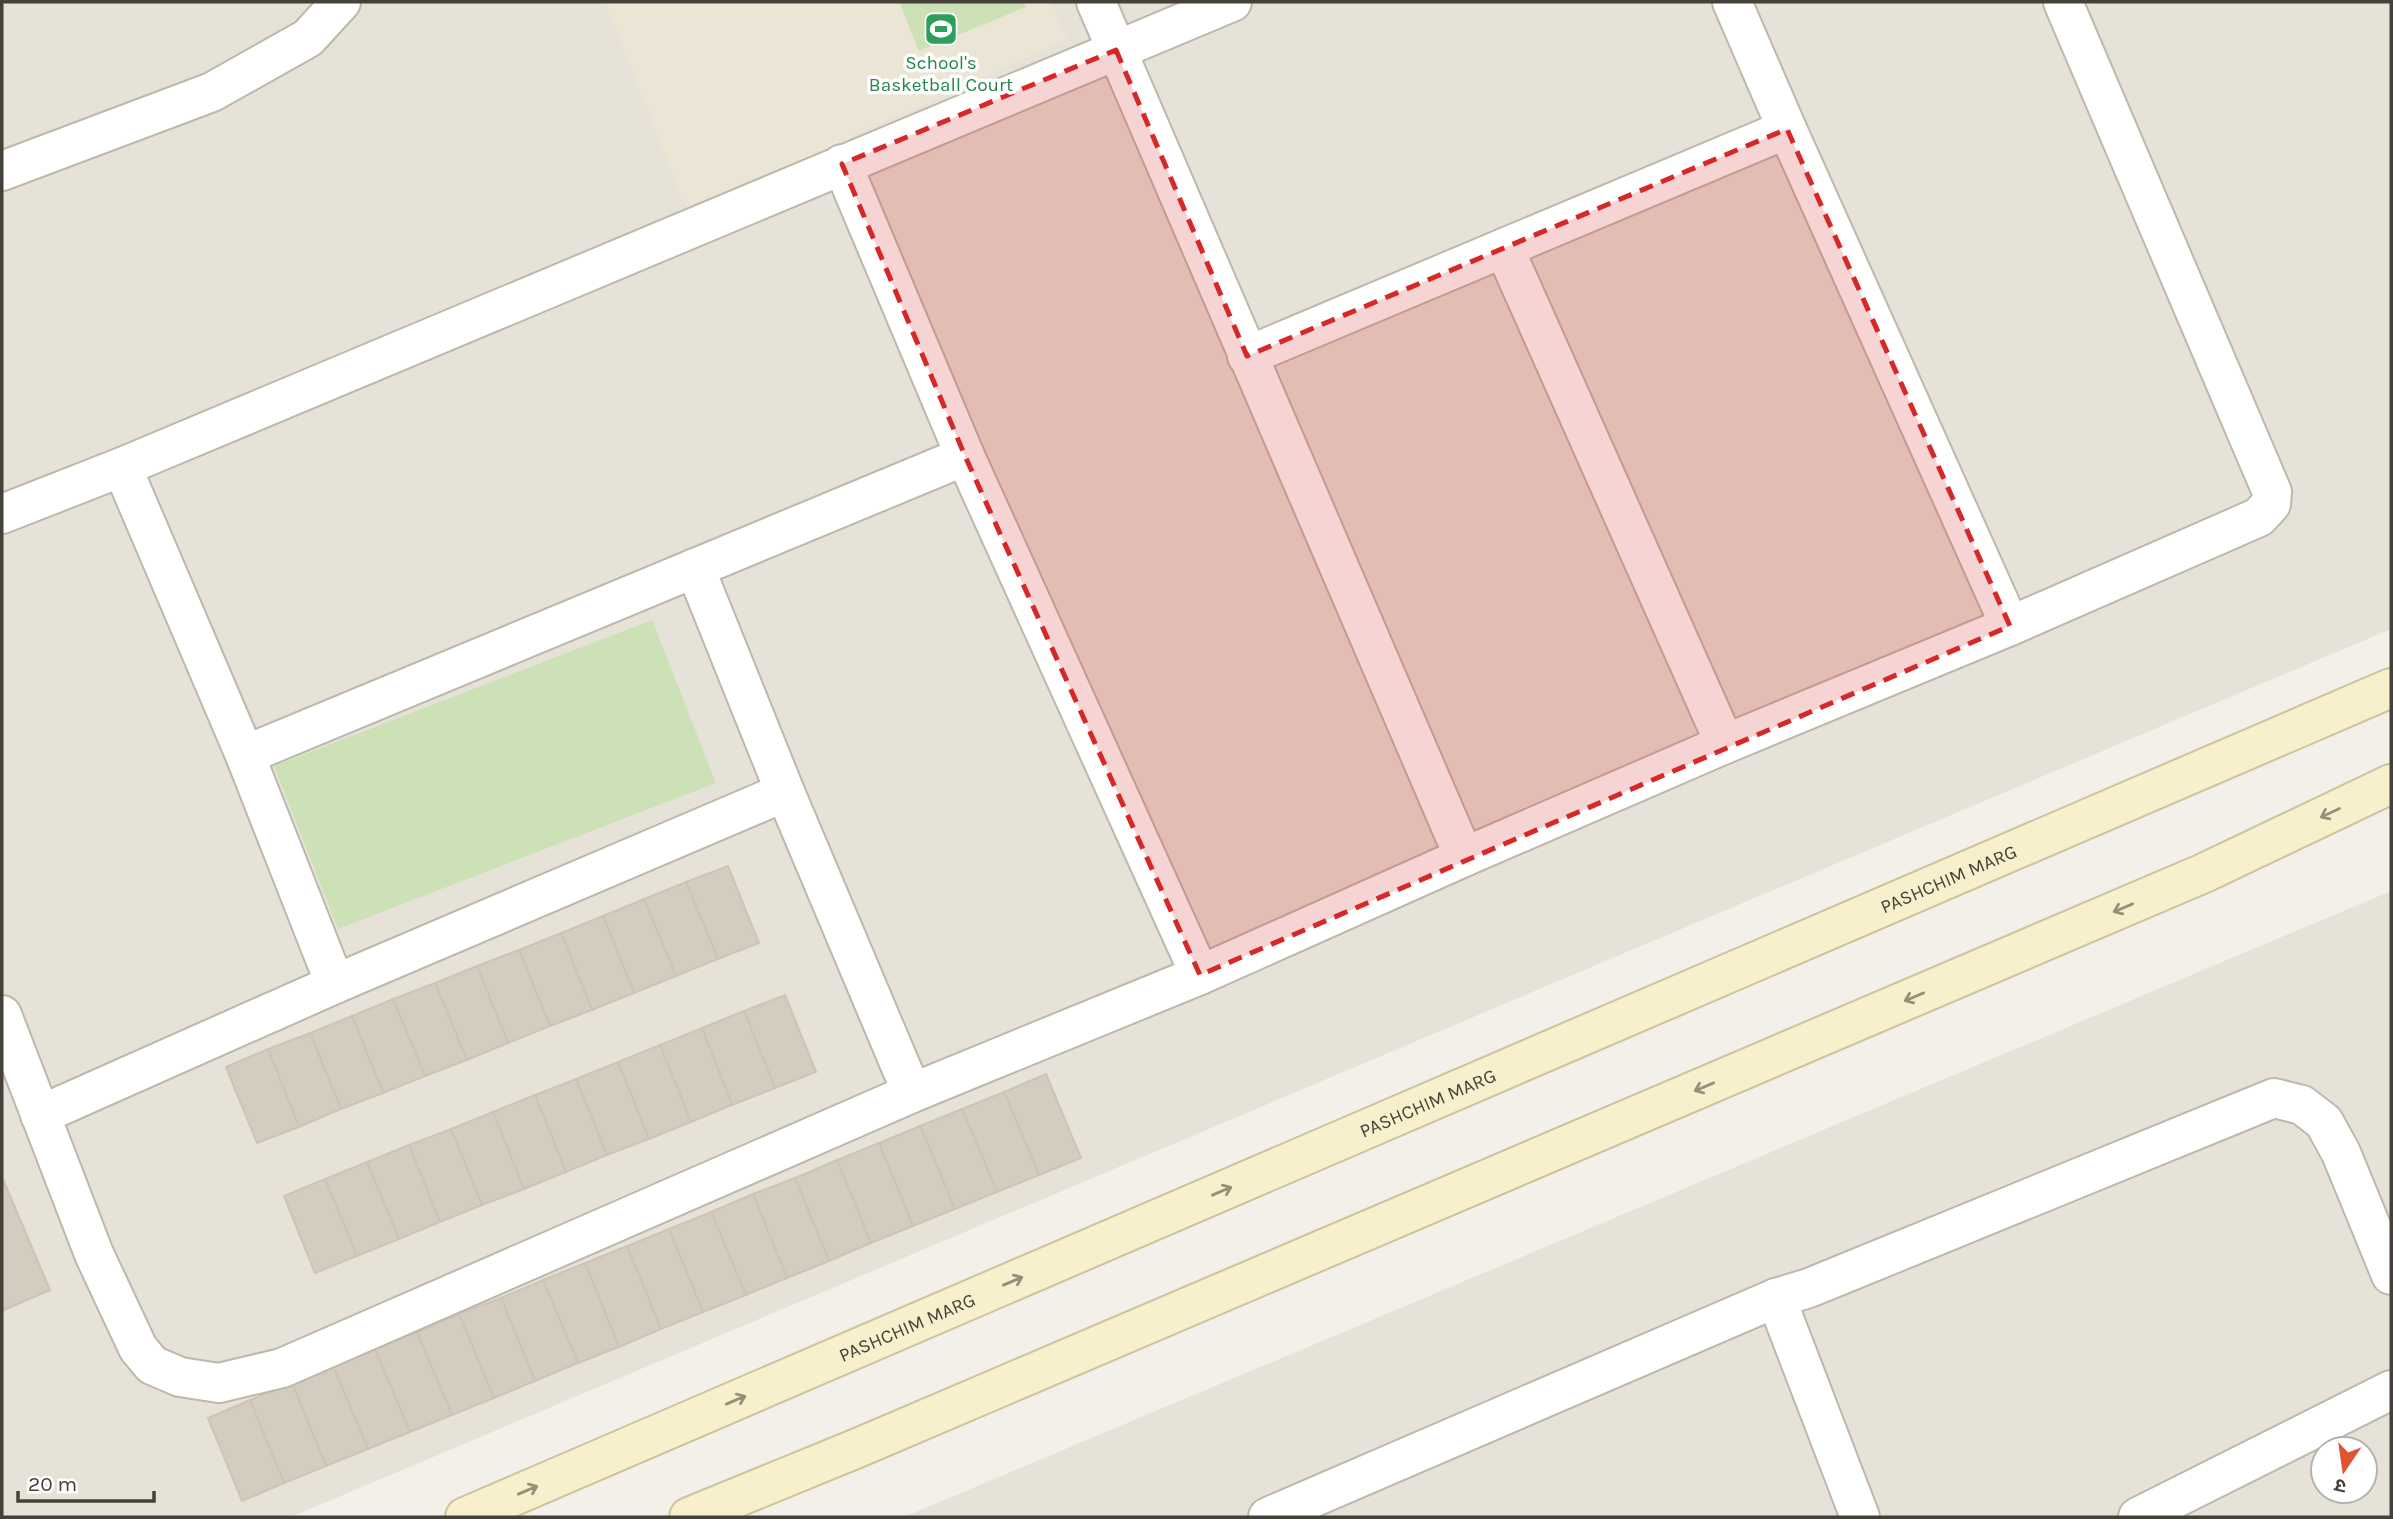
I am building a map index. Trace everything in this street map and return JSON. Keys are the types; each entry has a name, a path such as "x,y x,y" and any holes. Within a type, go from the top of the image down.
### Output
{"main road":[{"name":"PASHCHIM MARG","path":"465,1517 2391,688"},
{"path":"689,1517 912,1425 2203,873 2391,784"}],"street":[{"path":"2,171 212,92 308,38 341,2"},
{"path":"1096,2 1464,857"},
{"path":"2,514 122,467 1232,2"},
{"path":"1732,2 2010,626"},
{"path":"2,1015 94,1254 138,1348 152,1365 180,1377 219,1382 282,1368 912,1093 1200,975 1464,857 2010,626 2259,517 2271,504 2272,492 2063,2"},
{"path":"1247,356 1787,129"},
{"path":"842,164 964,456 1200,975"},
{"path":"1504,248 1726,744"},
{"path":"246,755 964,456"},
{"path":"122,467 246,755 335,984"},
{"path":"695,568 785,792 912,1093"},
{"path":"40,1115 335,984 785,792"},
{"path":"1268,1517 1776,1298 2274,1098 2302,1105 2324,1122 2341,1153 2391,1275"},
{"path":"1776,1298 1860,1517"},
{"path":"2138,1517 2391,1390"}],"highlighted area":[{"path":"1116,50 1247,356 1787,129 2010,626 1200,975 965,456 842,164"}],"shaded area":[{"path":"2,2 2391,2 2391,629 291,1517 2,1517"},
{"path":"605,2 1050,2 1068,39 687,211"},
{"path":"2391,891 2391,1517 904,1517"}],"green space":[{"name":"School's Basketball Court","path":"899,2 1024,2 1026,7 919,51"},
{"path":"652,620 716,783 338,929 274,766"}],"building":[{"path":"728,866 759,943 718,959 686,882"},
{"path":"686,882 718,959 676,976 644,899"},
{"path":"644,899 676,976 634,993 603,916"},
{"path":"603,916 634,993 592,1010 561,933"},
{"path":"561,933 592,1010 550,1026 519,950"},
{"path":"519,950 550,1026 508,1043 477,966"},
{"path":"477,966 508,1043 467,1060 435,983"},
{"path":"435,983 467,1060 425,1076 393,999"},
{"path":"785,995 816,1072 775,1088 744,1011"},
{"path":"393,999 425,1076 383,1093 352,1016"},
{"path":"744,1011 775,1088 732,1105 702,1028"},
{"path":"352,1016 383,1093 341,1109 310,1033"},
{"path":"702,1028 732,1105 691,1122 660,1045"},
{"path":"310,1033 341,1109 299,1127 268,1049"},
{"path":"660,1045 691,1122 649,1139 618,1062"},
{"path":"268,1049 299,1127 257,1143 226,1067"},
{"path":"618,1062 649,1139 607,1155 576,1079"},
{"path":"1046,1074 1081,1158 1039,1175 1004,1092"},
{"path":"576,1079 607,1155 566,1172 535,1095"},
{"path":"1004,1092 1039,1175 997,1192 962,1109"},
{"path":"535,1095 566,1172 524,1189 493,1112"},
{"path":"962,1109 997,1192 955,1209 920,1126"},
{"path":"493,1112 524,1189 482,1205 451,1129"},
{"path":"920,1126 955,1209 913,1226 879,1143"},
{"path":"451,1129 482,1205 440,1222 409,1145"},
{"path":"879,1143 913,1226 871,1243 837,1160"},
{"path":"409,1145 440,1222 399,1239 367,1162"},
{"path":"837,1160 871,1243 829,1261 795,1178"},
{"path":"367,1162 399,1239 357,1256 325,1179"},
{"path":"2,1177 50,1290 2,1311"},
{"path":"795,1178 829,1261 787,1278 753,1194"},
{"path":"325,1179 357,1256 315,1273 284,1196"},
{"path":"753,1194 787,1278 746,1295 711,1212"},
{"path":"711,1212 746,1295 703,1312 669,1229"},
{"path":"669,1229 703,1312 661,1329 627,1246"},
{"path":"627,1246 661,1329 619,1347 585,1263"},
{"path":"585,1263 619,1347 578,1363 543,1280"},
{"path":"543,1280 578,1363 535,1381 501,1298"},
{"path":"501,1298 535,1381 494,1398 459,1314"},
{"path":"459,1314 494,1398 452,1415 417,1332"},
{"path":"417,1332 452,1415 410,1432 375,1349"},
{"path":"375,1349 410,1432 368,1449 333,1366"},
{"path":"333,1366 368,1449 326,1466 292,1383"},
{"path":"292,1383 326,1466 284,1483 250,1400"},
{"path":"250,1400 284,1483 242,1501 208,1418"}],"place":[{"name":"School's Basketball Court","path":"941,29"}]}
